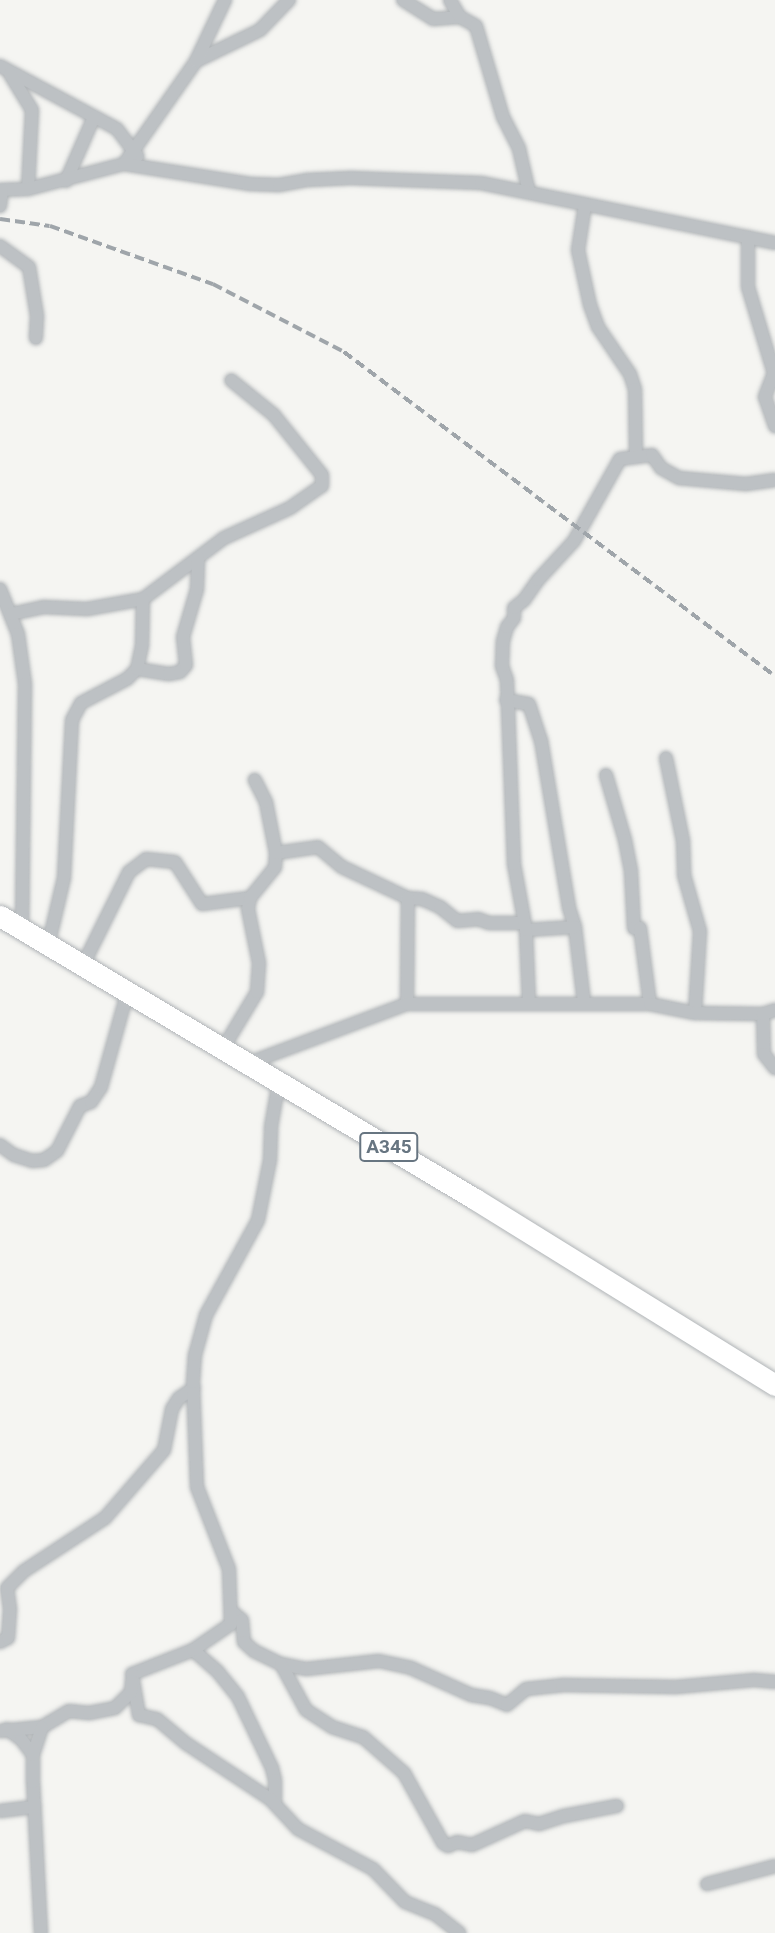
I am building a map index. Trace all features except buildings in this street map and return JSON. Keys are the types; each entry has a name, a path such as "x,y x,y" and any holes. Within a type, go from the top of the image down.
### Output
{"highway":[{"name":"A345","path":"0,916 128,990 222,1050 279,1081 775,1385"}],"street":[{"path":"124,164 145,139 196,61 225,0"},
{"path":"196,61 260,30 289,0"},
{"path":"403,0 433,19 460,17"},
{"path":"450,0 460,17 476,26 481,36 503,117 519,149 529,192"},
{"path":"4,69 117,129 128,139 133,151 147,169"},
{"path":"4,69 27,97 32,110 28,189"},
{"path":"66,181 94,117"},
{"path":"0,206 1,190 28,189 66,181 124,164 250,184 279,185 351,178 481,183 775,243"},
{"path":"585,205 578,250 590,305 598,327 629,374 635,389 636,456"},
{"path":"748,237 748,287 756,320 772,357 774,373 765,397 775,426"},
{"path":"0,246 29,267 37,316 36,338"},
{"path":"11,614 43,607 87,609 143,599 224,538 290,508 322,486 322,475 274,415 231,380"},
{"path":"529,1003 524,927 514,864 507,680 502,666 503,641 507,627 514,618 514,608 524,600 538,580 574,541 620,459 652,455 661,468 679,478 746,484 775,480"},
{"path":"137,669 169,674 180,671 186,665 183,637 197,589 198,558"},
{"path":"0,589 18,634 25,684 22,931"},
{"path":"48,946 64,878 72,720 81,703 127,679 137,669 142,645 143,599"},
{"path":"506,700 529,704 541,740 569,908 575,928 584,1003"},
{"path":"666,758 683,841 684,875 700,931 695,1013"},
{"path":"606,775 625,839 631,872 634,928 640,928 650,1004"},
{"path":"222,1050 257,992 259,963 249,922 250,898 275,867 276,853 266,802 256,780"},
{"path":"276,853 318,847 342,867 408,898 431,903 457,921 575,928"},
{"path":"83,965 129,872 146,859 175,862 202,904 250,898"},
{"path":"407,1004 408,898"},
{"path":"0,1145 32,1161 44,1160 57,1151 80,1106 92,1102 101,1087 128,990"},
{"path":"249,1063 407,1004 584,1003 650,1004 695,1013 769,1012 764,1054 775,1068"},
{"path":"132,1674 193,1650 231,1624 229,1569 197,1487 195,1355 206,1315 258,1220 270,1160 271,1127 279,1081"},
{"path":"0,1642 8,1637 10,1609 7,1588 23,1571 105,1518 164,1451 172,1409 179,1398 194,1388"},
{"path":"231,1611 242,1620 244,1642 254,1651 281,1664 306,1669 379,1661 411,1668 471,1695 490,1698 507,1705 526,1689 562,1685 676,1687 754,1680 775,1682"},
{"path":"193,1650 218,1672 238,1698 272,1768 275,1804"},
{"path":"281,1664 306,1710 332,1727 363,1737 404,1773 443,1843 448,1846 457,1843 472,1845 525,1821 539,1825 564,1816 617,1806"},
{"path":"4,1729 42,1727 69,1711 89,1713 115,1708 131,1692 132,1674"},
{"path":"132,1674 139,1715 157,1718 187,1744 275,1804 287,1821 298,1829 373,1869 405,1902 435,1914 459,1933"},
{"path":"40,1933 33,1755 42,1727"},
{"path":"4,1729 33,1755"},
{"path":"0,1811 35,1807"},
{"path":"707,1884 775,1866"}],"railway":[{"path":"0,219 50,226 213,284 344,352 775,676"}]}
